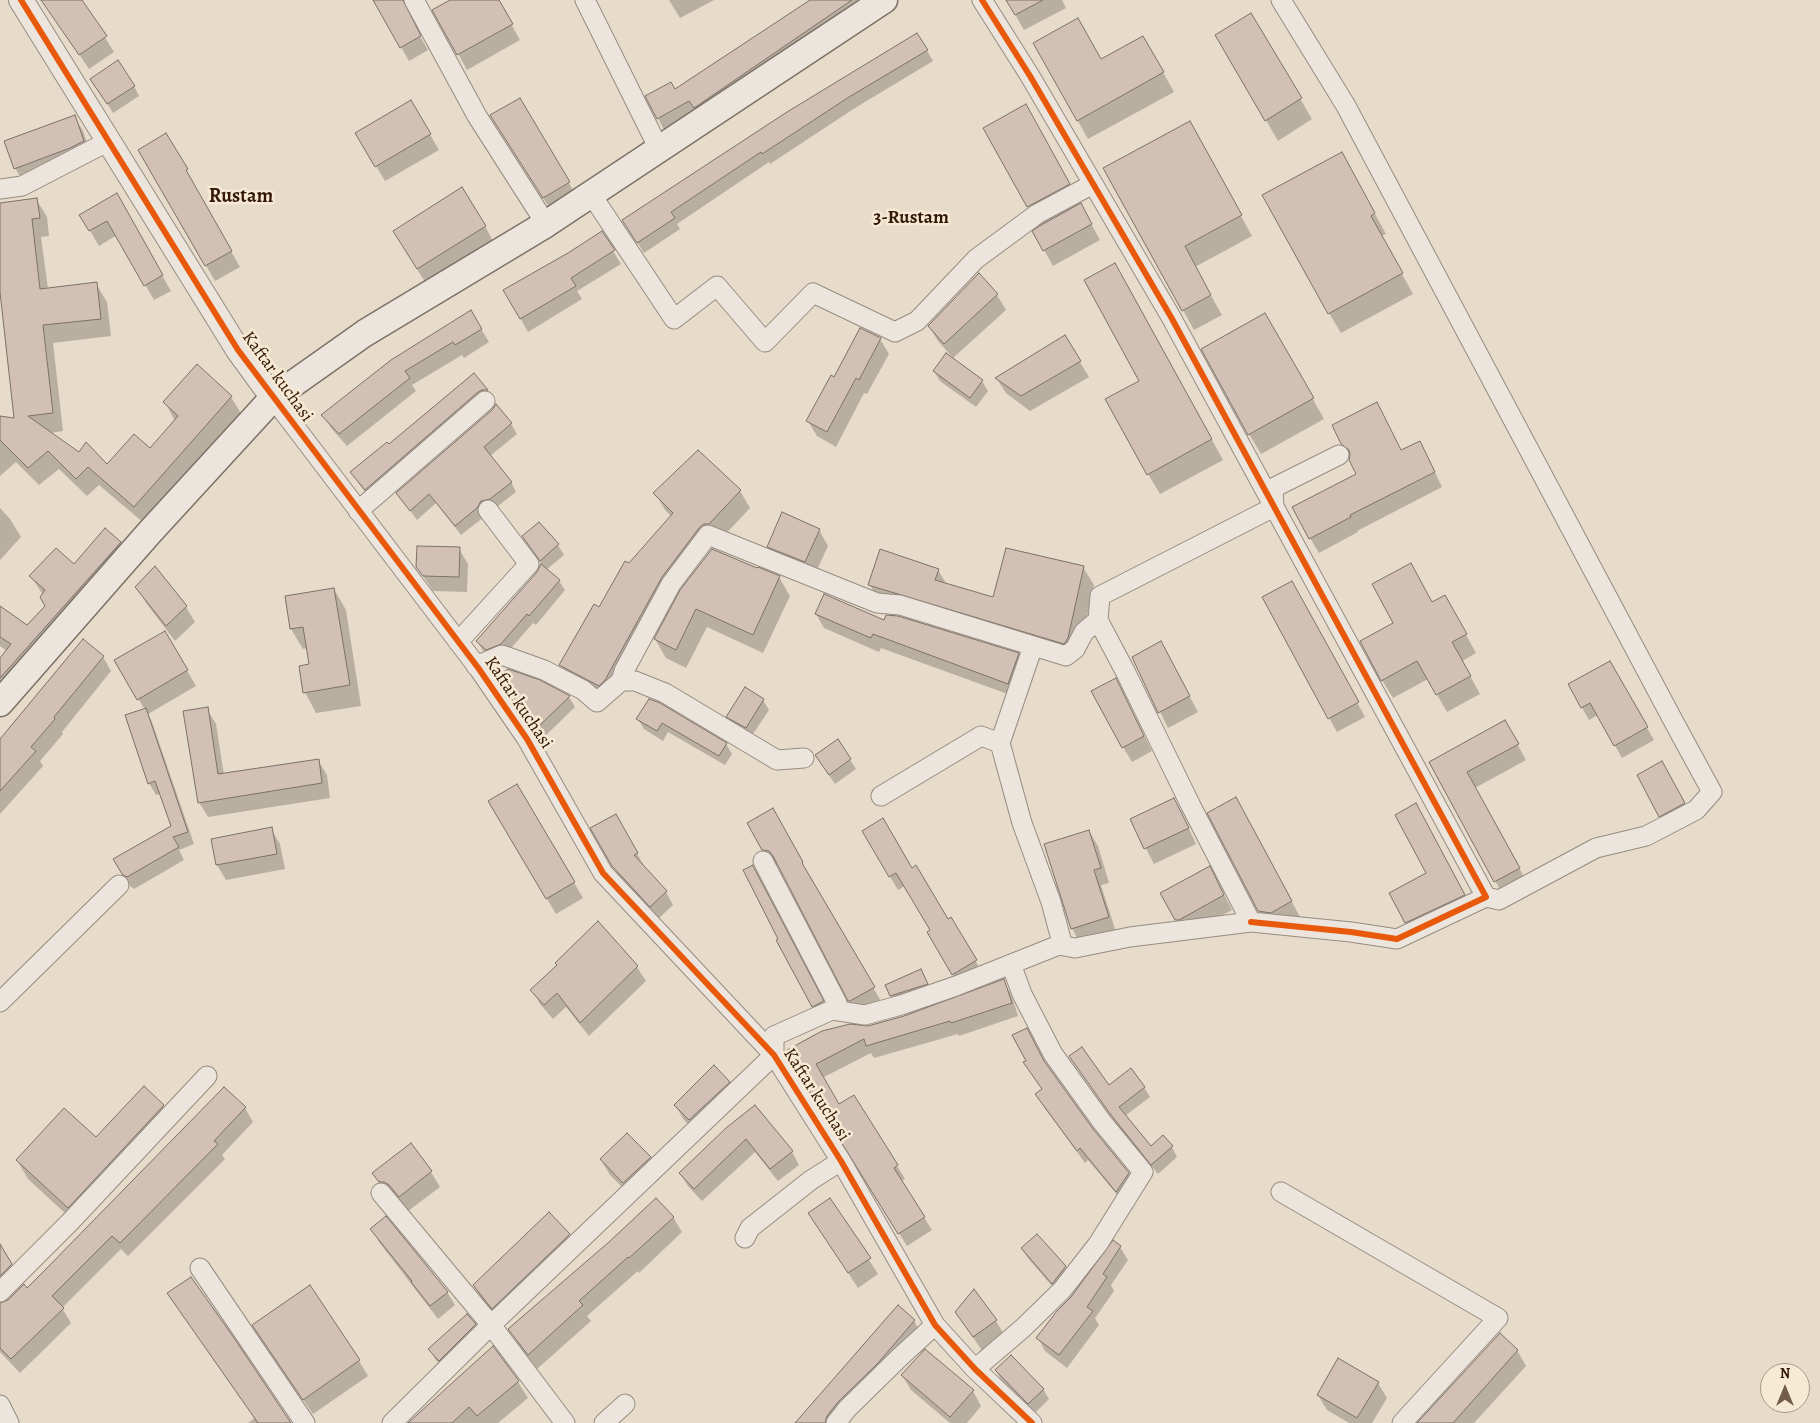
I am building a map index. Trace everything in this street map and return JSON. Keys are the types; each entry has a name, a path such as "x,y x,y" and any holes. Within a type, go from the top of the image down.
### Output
{"main road":[{"path":"0,703 149,533 273,398 365,333 546,224 884,0"}],"street":[{"name":"Kaftar kuchasi","path":"22,0 238,350 476,666 527,739 603,873 774,1055 841,1161 935,1325 975,1368 1032,1423"},
{"path":"414,0 477,116 546,224"},
{"path":"585,0 659,149"},
{"path":"982,0 1030,76 1170,317 1486,897"},
{"path":"832,1010 865,1015 901,1005 956,986 1059,945 1075,948 1130,937 1224,924 1251,922 1352,932 1397,939 1486,897 1499,900 1596,848 1646,836 1696,810 1712,792 1346,106 1281,0"},
{"path":"0,189 22,186 109,141"},
{"path":"591,194 674,319 717,286 765,342 813,292 895,332 917,321 976,259 1037,214 1093,184"},
{"path":"358,511 485,401"},
{"path":"1274,507 1273,488 1339,455"},
{"path":"1251,922 1098,620 1100,596 1274,507"},
{"path":"458,642 528,564 488,510"},
{"path":"476,666 502,655 544,670 583,690 597,702 621,681 624,671 671,584 708,535 877,602 900,605 1066,656 1075,650 1084,632 1098,620"},
{"path":"1033,646 1000,743 1022,823 1051,902 1061,939 1059,945"},
{"path":"621,681 635,681 665,693 777,760 804,758"},
{"path":"881,796 982,736 1000,743"},
{"path":"392,1423 491,1325 774,1055 774,1036 832,1010 837,1003 762,861"},
{"path":"0,1002 119,885"},
{"path":"975,1368 1023,1328 1062,1290 1098,1244 1143,1172 1102,1122 1053,1054 1022,994 1011,964"},
{"path":"0,1292 70,1222 207,1076"},
{"path":"745,1238 750,1228 811,1180 841,1161"},
{"path":"1281,1192 1498,1318 1402,1423"},
{"path":"381,1193 491,1325 565,1423"},
{"path":"200,1268 305,1423"},
{"path":"836,1423 847,1409 935,1325"},
{"path":"604,1423 625,1404"},
{"path":"0,1405 9,1423"}],"building":[{"path":"41,0 82,0 107,36 79,55"},
{"path":"373,0 403,0 421,36 400,48"},
{"path":"450,0 499,0 513,24 457,55 432,10"},
{"path":"810,0 852,0 694,108 689,101 657,119 645,96 671,82 675,89"},
{"path":"1006,0 1043,0 1015,15"},
{"path":"1251,13 1302,98 1265,121 1215,35"},
{"path":"1078,18 1101,59 1143,36 1164,72 1077,121 1033,43"},
{"path":"917,33 928,50 849,97 762,154 761,152 671,212 675,218 637,243 622,220 787,112"},
{"path":"118,60 135,86 107,104 90,79"},
{"path":"520,98 570,182 543,198 490,115"},
{"path":"411,100 431,134 375,167 355,133"},
{"path":"1026,104 1070,184 1027,207 983,128"},
{"path":"75,115 84,141 14,169 4,141"},
{"path":"1190,121 1242,215 1185,246 1211,295 1182,311 1103,168"},
{"path":"166,133 188,169 186,170 232,251 205,266 138,150"},
{"path":"1342,152 1375,213 1371,216 1403,273 1328,314 1262,195"},
{"path":"462,187 486,226 417,269 393,231"},
{"path":"117,193 163,275 144,286 107,221 89,231 79,215"},
{"path":"37,198 40,218 32,219 40,289 97,282 101,319 43,325 53,413 28,416 79,452 86,442 107,464 134,434 150,448 178,416 163,402 197,364 232,396 134,507 88,467 76,479 48,451 28,468 0,440 0,416 14,418 0,292 0,203"},
{"path":"1081,203 1092,224 1043,251 1032,231"},
{"path":"602,231 615,250 571,278 576,286 520,319 503,290"},
{"path":"1115,263 1212,439 1147,475 1105,399 1139,381 1084,280"},
{"path":"979,273 998,294 944,344 928,326"},
{"path":"471,310 482,329 455,345 453,342 405,371 410,378 339,434 321,415 391,360"},
{"path":"1265,313 1314,398 1248,435 1201,349"},
{"path":"860,328 881,338 859,380 856,378 827,432 806,421 831,375 834,377"},
{"path":"1065,335 1081,361 1021,396 995,378"},
{"path":"946,353 983,380 970,398 933,371"},
{"path":"474,373 488,390 478,392 365,490 350,472 387,442 389,444"},
{"path":"1377,402 1401,450 1420,441 1435,472 1350,515 1351,517 1309,539 1292,507 1356,474 1349,460 1349,450 1341,444 1332,425"},
{"path":"496,404 512,423 484,447 512,482 490,499 481,501 477,508 455,526 429,494 410,511 396,493 492,410"},
{"path":"698,450 741,490 709,524 704,524 699,528 662,577 605,680 599,686 559,665 594,604 599,607 625,561 629,563 673,513 653,493"},
{"path":"782,512 820,529 805,562 767,547"},
{"path":"539,522 559,544 540,561 522,536"},
{"path":"105,528 121,542 0,678 0,658 11,644 0,637 0,606 27,625 45,606 40,597 45,590 29,576 56,548 74,564"},
{"path":"417,546 460,547 459,577 423,576 416,567"},
{"path":"1006,548 1084,566 1068,638 1064,644 868,585 880,549 939,569 935,580 993,597"},
{"path":"712,549 780,576 753,635 696,609 676,650 654,639 680,590"},
{"path":"1411,563 1432,602 1445,595 1467,634 1452,642 1471,676 1436,695 1417,661 1381,681 1360,641 1393,623 1372,584"},
{"path":"541,564 560,580 529,616 527,614 501,644 486,650 476,641 537,572"},
{"path":"155,566 187,606 166,626 135,587"},
{"path":"1292,581 1359,702 1328,719 1262,597"},
{"path":"334,588 350,685 303,693 299,666 309,664 303,627 290,629 285,596"},
{"path":"824,594 884,620 886,615 898,616 1019,653 1008,684 873,634 871,638 815,614"},
{"path":"165,631 188,670 137,700 114,660"},
{"path":"83,639 104,656 31,747 36,751 0,791 0,739"},
{"path":"1161,641 1190,696 1158,713 1132,657"},
{"path":"1610,661 1648,727 1614,746 1590,703 1581,708 1568,684"},
{"path":"508,669 540,680 570,696 536,729 499,676"},
{"path":"1116,678 1144,736 1122,748 1091,691"},
{"path":"745,687 764,699 746,728 726,717"},
{"path":"649,699 660,703 727,743 719,756 662,723 657,731 636,719"},
{"path":"208,707 218,774 319,759 322,783 198,803 183,711"},
{"path":"146,708 188,832 173,837 179,847 127,877 122,874 113,859 171,826 155,781 148,784 125,715"},
{"path":"1505,720 1519,744 1467,772 1520,868 1494,882 1429,762"},
{"path":"838,739 851,759 829,775 815,755"},
{"path":"1662,761 1685,803 1659,817 1637,775"},
{"path":"517,784 575,882 546,899 488,801"},
{"path":"1236,797 1292,901 1271,913 1258,911 1207,813"},
{"path":"1174,798 1189,828 1144,849 1130,819"},
{"path":"1416,803 1465,895 1405,923 1389,893 1426,873 1395,815"},
{"path":"773,808 802,863 875,987 850,1001 848,1001 773,856 769,851 762,850 747,823"},
{"path":"616,814 638,853 634,855 667,891 650,907 612,866 590,828"},
{"path":"883,818 912,868 916,865 948,919 951,917 977,960 952,975 927,932 930,930 896,873 889,877 862,831"},
{"path":"272,827 277,854 216,865 211,839"},
{"path":"1089,830 1101,868 1094,870 1109,917 1071,929 1044,844"},
{"path":"753,865 824,1001 812,1007 776,940 778,939 743,870"},
{"path":"1210,866 1224,895 1179,920 1175,920 1160,893"},
{"path":"598,921 638,966 580,1023 557,993 544,1005 530,990 557,965 555,963"},
{"path":"921,969 928,984 890,996 885,985"},
{"path":"1004,979 1012,1003 951,1023 950,1021 866,1046 864,1039 816,1064 839,1104 854,1095 898,1165 894,1168 925,1217 898,1234 801,1077 787,1050 822,1031 850,1024 868,1026 904,1016"},
{"path":"1027,1028 1044,1061 1093,1129 1129,1173 1116,1192 1080,1148 1077,1151 1035,1094 1042,1089 1023,1062 1026,1061 1012,1035"},
{"path":"1082,1047 1109,1085 1131,1068 1145,1087 1119,1107 1151,1146 1163,1135 1173,1146 1151,1165 1111,1115 1069,1056"},
{"path":"714,1065 730,1082 689,1120 674,1105"},
{"path":"144,1086 164,1105 68,1208 16,1160 64,1108 96,1137"},
{"path":"224,1087 246,1107 214,1141 218,1144 120,1243 112,1236 52,1296 64,1308 11,1359 0,1348 0,1303 8,1300 24,1284 27,1288"},
{"path":"755,1105 793,1151 770,1169 746,1139 694,1189 679,1173 726,1128"},
{"path":"627,1133 651,1157 623,1183 600,1159"},
{"path":"411,1143 432,1171 399,1197 389,1185 379,1182 372,1173"},
{"path":"656,1198 674,1217 579,1301 583,1305 528,1355 508,1329 609,1242"},
{"path":"830,1198 871,1258 848,1273 808,1213"},
{"path":"549,1212 570,1234 492,1309 473,1285"},
{"path":"386,1216 448,1292 430,1306 370,1229"},
{"path":"1037,1234 1066,1266 1052,1284 1021,1248"},
{"path":"1113,1240 1121,1246 1103,1274 1107,1277 1087,1307 1093,1311 1059,1355 1036,1338 1057,1311 1071,1297"},
{"path":"0,1244 12,1264 0,1276"},
{"path":"191,1277 291,1423 258,1423 167,1293"},
{"path":"310,1285 360,1360 303,1400 252,1325"},
{"path":"974,1289 997,1320 973,1337 955,1312"},
{"path":"898,1305 915,1320 878,1363 838,1402 827,1416 825,1423 795,1423"},
{"path":"467,1314 476,1324 439,1361 428,1349"},
{"path":"1500,1333 1518,1350 1453,1423 1417,1423"},
{"path":"493,1346 519,1381 477,1416 469,1407 452,1423 408,1423"},
{"path":"925,1349 974,1390 950,1417 901,1375"},
{"path":"1011,1355 1044,1389 1028,1404 995,1370"},
{"path":"1338,1358 1379,1382 1357,1418 1317,1395"}],"cycle path":[{"path":"21,0 238,350 479,669 527,739 603,873 774,1055 841,1161 935,1325 975,1369 1032,1423"},
{"path":"982,0 1030,76 1171,317 1486,897 1397,939 1351,932 1251,922"}],"district":[{"name":"Rustam","path":"241,197"},
{"name":"3-Rustam","path":"911,218"}]}
